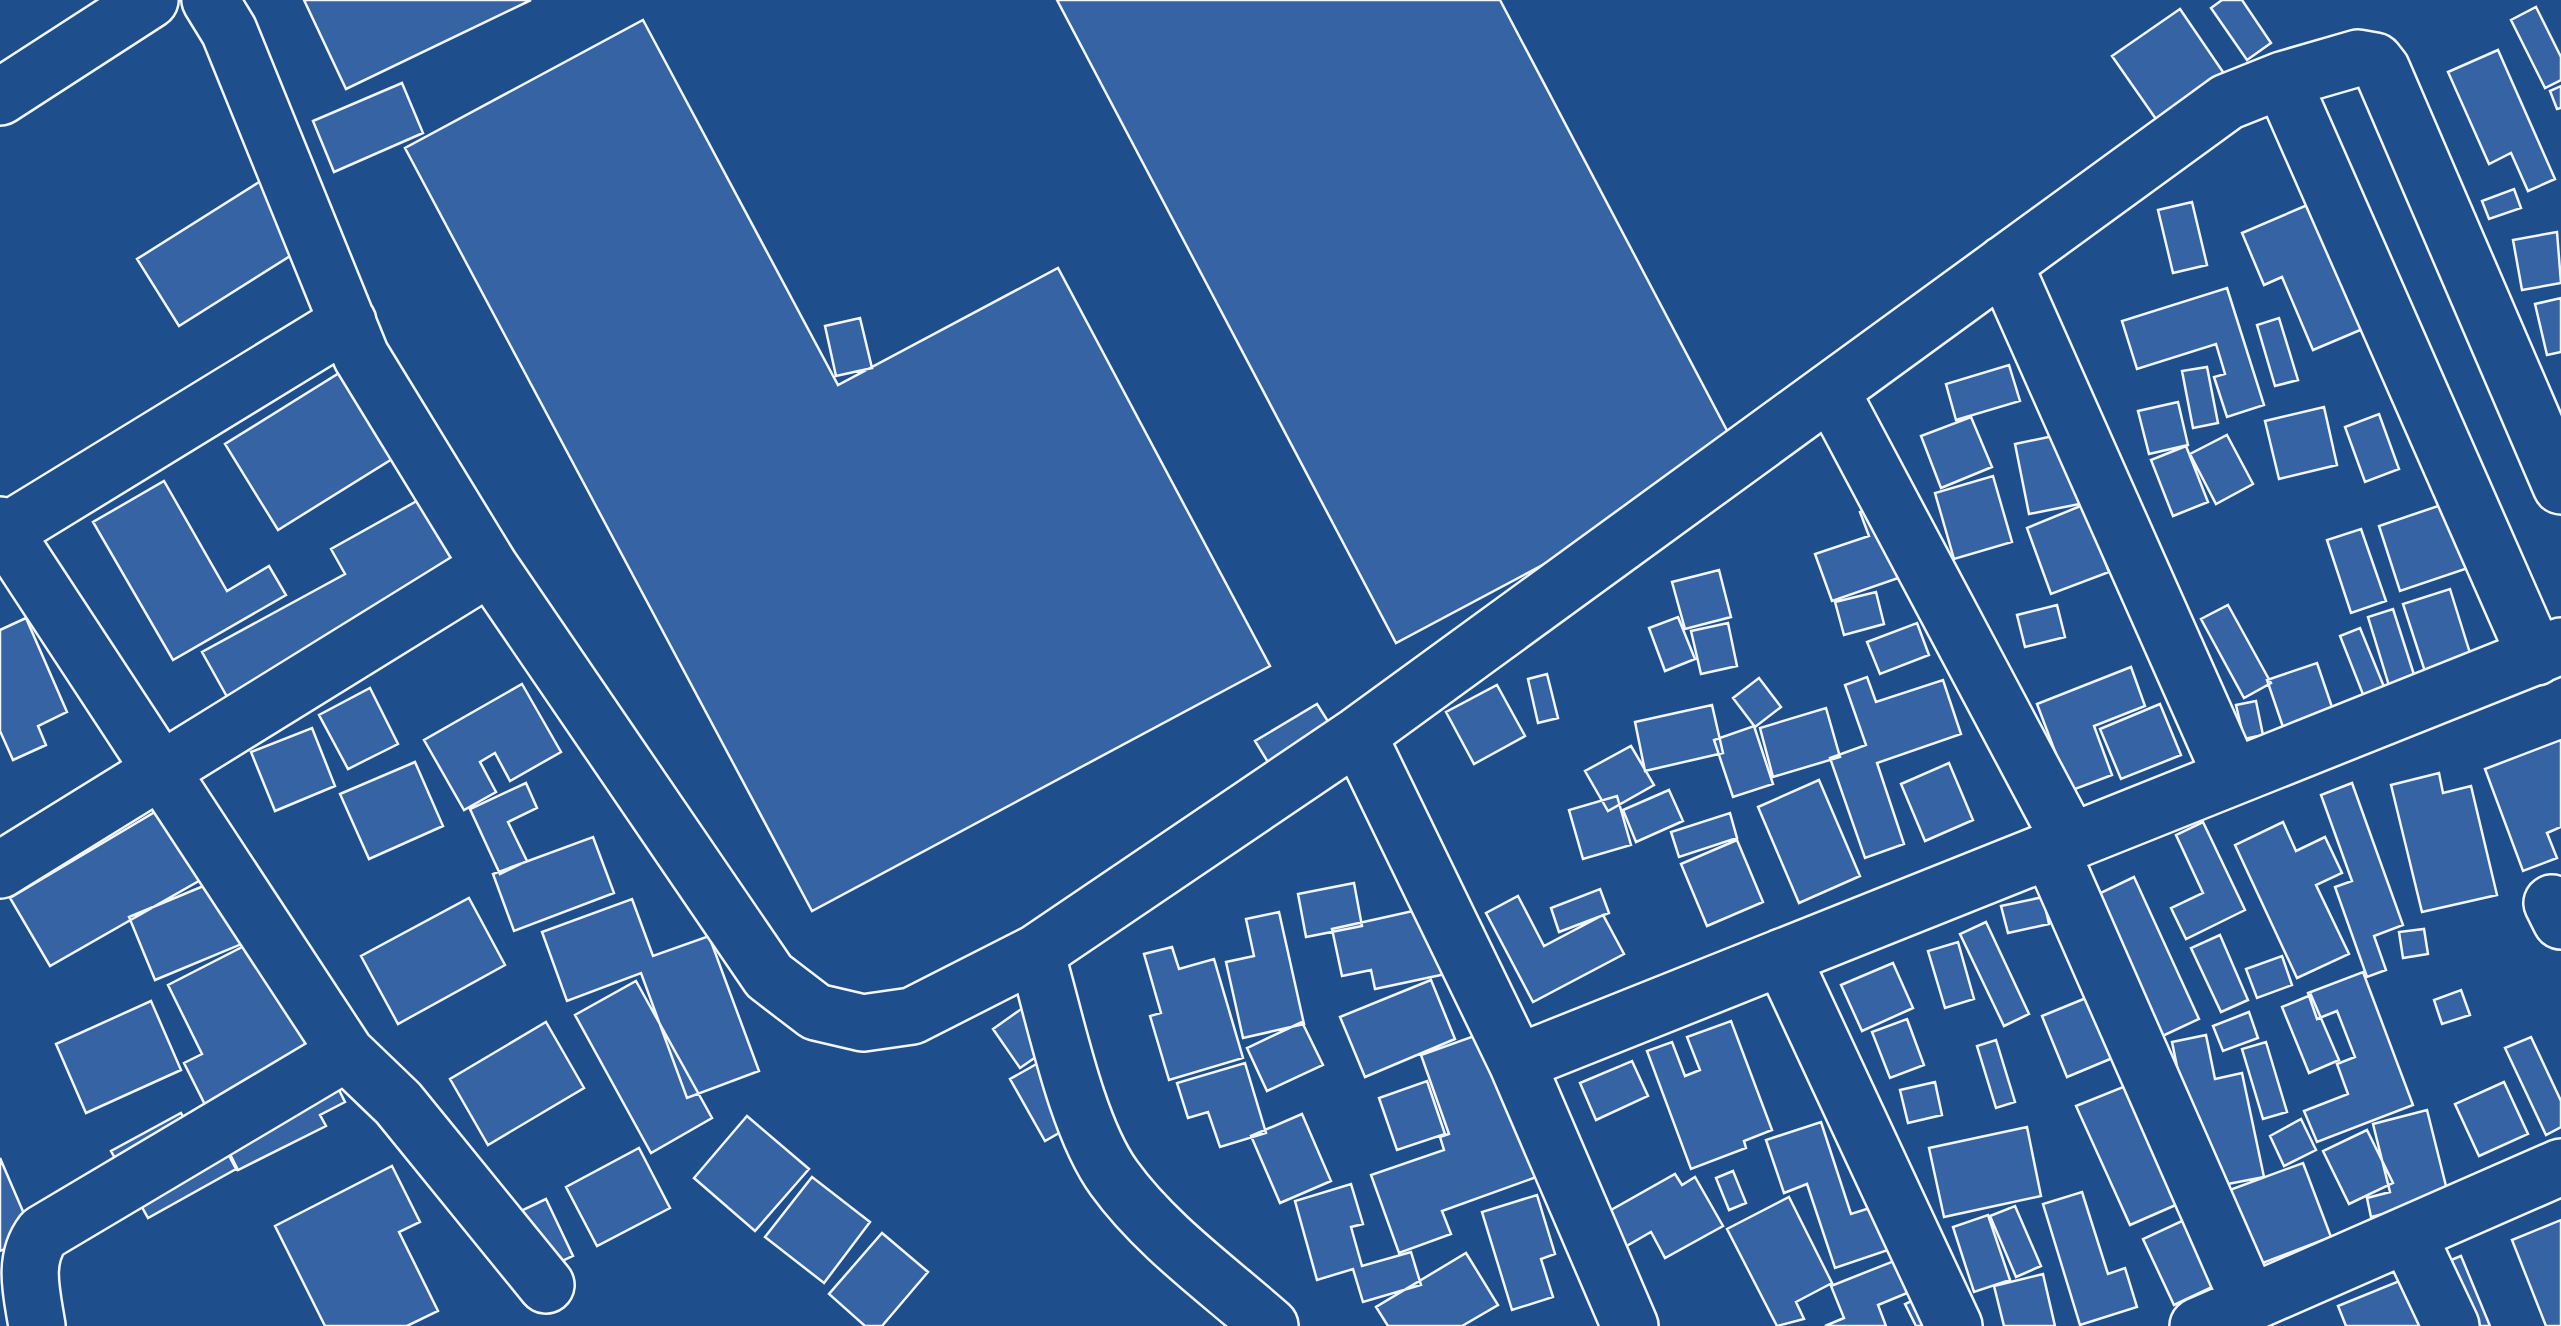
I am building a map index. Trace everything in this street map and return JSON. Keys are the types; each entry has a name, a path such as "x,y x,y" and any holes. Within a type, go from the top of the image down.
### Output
{"street":[{"path":"0,98 150,0"},
{"path":"210,0 229,32 360,356 490,567 769,976 816,1012 864,1023 912,1016 1036,953 1358,735 2227,102 2282,80 2358,58 2368,58 2382,70 2561,486"},
{"path":"1518,1063 2548,652 2282,80"},
{"path":"2004,264 2232,778"},
{"path":"348,322 2,528 346,1053 398,1103 546,1285"},
{"path":"1831,391 2060,845 2250,1304"},
{"path":"0,870 490,567"},
{"path":"1358,735 1518,1063 1630,1326"},
{"path":"1036,953 1094,1142 1113,1178 1157,1226 1270,1326"},
{"path":"1782,957 1954,1326"},
{"path":"37,1326 29,1266 34,1245 43,1233 346,1053"},
{"path":"2198,1326 2409,1237 2561,1167"},
{"path":"2409,1237 2451,1326"}],"building":[{"path":"304,0 531,0 346,89"},
{"path":"1057,0 1500,0 1742,459 1396,643"},
{"path":"2222,0 2242,0 2271,43 2247,60 2211,8"},
{"path":"2536,7 2561,57 2561,80 2545,88 2511,20"},
{"path":"2180,9 2225,75 2158,122 2112,56"},
{"path":"643,20 838,385 1058,268 1270,666 812,911 405,148"},
{"path":"2498,50 2555,179 2528,191 2511,153 2489,164 2448,72"},
{"path":"402,83 423,133 334,172 313,121"},
{"path":"2561,86 2561,108 2557,109 2550,91"},
{"path":"264,179 306,246 179,326 137,259"},
{"path":"2514,189 2521,208 2489,219 2482,201"},
{"path":"2192,202 2207,265 2173,273 2158,210"},
{"path":"2312,203 2365,328 2313,350 2282,277 2264,285 2242,233"},
{"path":"2557,232 2561,283 2522,290 2513,240"},
{"path":"2227,288 2264,405 2227,417 2214,377 2225,374 2216,344 2137,369 2122,321"},
{"path":"2561,298 2561,352 2547,355 2535,304"},
{"path":"860,318 872,368 836,376 825,326"},
{"path":"2279,318 2298,380 2275,386 2257,325"},
{"path":"360,360 413,446 278,530 225,444"},
{"path":"2009,365 2020,401 1956,420 1946,384"},
{"path":"2207,367 2218,423 2193,428 2182,371"},
{"path":"2178,402 2188,445 2149,454 2138,411"},
{"path":"2324,407 2337,465 2279,479 2265,421"},
{"path":"2379,414 2399,469 2365,482 2345,427"},
{"path":"1971,417 1992,467 1941,488 1921,436"},
{"path":"2096,427 2110,498 2029,514 2015,444"},
{"path":"2227,435 2253,484 2216,504 2190,454"},
{"path":"2186,446 2208,502 2173,516 2151,460"},
{"path":"1993,476 2012,542 1954,559 1935,493"},
{"path":"164,481 227,591 269,566 286,595 173,660 93,522"},
{"path":"424,497 464,568 240,720 202,652 345,574 331,549"},
{"path":"2450,502 2471,567 2400,591 2379,526"},
{"path":"1883,504 1907,575 1832,601 1815,554 1869,536 1860,512"},
{"path":"2083,505 2109,572 2051,594 2027,528"},
{"path":"2361,529 2386,601 2351,613 2327,540"},
{"path":"1719,570 1731,617 1685,629 1672,582"},
{"path":"2450,589 2474,666 2428,681 2403,604"},
{"path":"1876,592 1884,624 1844,635 1835,602"},
{"path":"2057,605 2065,637 2025,647 2017,615"},
{"path":"2228,605 2271,683 2244,698 2201,619"},
{"path":"2393,609 2417,684 2391,692 2368,617"},
{"path":"1678,617 1695,659 1665,671 1649,628"},
{"path":"26,618 67,712 38,726 46,745 13,760 0,731 0,630"},
{"path":"1728,623 1737,666 1701,674 1691,631"},
{"path":"1917,623 1929,655 1880,674 1867,642"},
{"path":"2360,628 2387,694 2366,702 2340,636"},
{"path":"2317,663 2334,713 2284,730 2267,680"},
{"path":"2131,667 2145,706 2094,726 2112,775 2070,791 2037,704"},
{"path":"1547,674 1558,718 1538,723 1528,679"},
{"path":"1867,677 1876,702 1943,680 1961,734 1877,763 1904,844 1865,858 1830,758 1866,745 1845,685"},
{"path":"1759,678 1781,707 1755,727 1733,698"},
{"path":"522,684 561,752 510,781 495,753 480,762 496,792 464,810 424,740"},
{"path":"1497,685 1525,736 1474,764 1446,712"},
{"path":"370,688 398,744 348,769 319,715"},
{"path":"2256,701 2263,735 2244,739 2236,705"},
{"path":"1317,704 1336,734 1274,772 1255,741"},
{"path":"2160,704 2181,755 2121,779 2100,729"},
{"path":"1712,705 1723,753 1645,771 1635,722"},
{"path":"1826,708 1840,757 1773,777 1760,728"},
{"path":"1754,726 1773,784 1733,797 1714,740"},
{"path":"312,728 335,786 275,811 251,752"},
{"path":"2561,740 2561,827 2547,833 2557,858 2523,871 2485,769"},
{"path":"1631,746 1654,785 1608,811 1585,771"},
{"path":"415,762 443,826 369,859 340,794"},
{"path":"1949,763 1973,820 1925,841 1901,784"},
{"path":"2439,773 2443,793 2471,786 2497,895 2422,912 2391,785"},
{"path":"1819,780 1860,876 1799,903 1758,807"},
{"path":"526,783 537,808 508,822 527,861 500,874 470,809"},
{"path":"2352,783 2403,925 2374,936 2386,970 2367,977 2335,887 2352,881 2321,795"},
{"path":"197,787 239,858 50,966 10,898"},
{"path":"1669,790 1683,821 1636,842 1623,810"},
{"path":"1617,796 1631,845 1583,859 1569,810"},
{"path":"1730,813 1737,838 1679,857 1671,832"},
{"path":"2203,822 2245,910 2186,939 2171,908 2203,893 2176,835"},
{"path":"2283,822 2296,851 2325,837 2342,873 2316,885 2349,954 2297,978 2235,845"},
{"path":"593,837 614,893 514,931 493,874"},
{"path":"1737,840 1763,902 1707,926 1681,864"},
{"path":"254,865 280,928 155,980 129,917"},
{"path":"2134,877 2199,1019 2156,1039 2090,898"},
{"path":"1354,883 1362,926 1306,937 1298,894"},
{"path":"1600,889 1609,913 1559,932 1551,908"},
{"path":"1518,896 1544,946 1603,915 1624,954 1533,1002 1486,913"},
{"path":"2043,897 2049,924 2008,933 2001,906"},
{"path":"469,898 505,965 398,1024 361,956"},
{"path":"632,899 653,956 709,936 759,1071 687,1098 641,973 567,1001 542,932"},
{"path":"1440,905 1455,972 1375,989 1371,970 1342,976 1332,929"},
{"path":"1279,912 1304,1024 1243,1038 1226,962 1254,956 1246,919"},
{"path":"1986,922 2029,1014 2004,1026 1960,934"},
{"path":"287,924 314,1040 345,1102 320,1115 326,1126 238,1170 184,1063 202,1054 168,985"},
{"path":"2424,929 2428,954 2403,958 2399,932"},
{"path":"2220,935 2248,1000 2221,1012 2191,948"},
{"path":"1958,942 1974,999 1945,1008 1928,951"},
{"path":"1172,947 1179,969 1214,959 1243,1058 1169,1080 1150,1016 1161,1013 1144,954"},
{"path":"2282,956 2292,985 2257,998 2246,969"},
{"path":"1893,963 1913,1008 1862,1031 1841,985"},
{"path":"2363,972 2413,1105 2317,1142 2304,1111 2348,1094 2337,1064 2355,1057 2337,1011 2317,1019 2308,993"},
{"path":"1431,980 1455,1039 1365,1077 1340,1017"},
{"path":"636,981 712,1118 651,1153 575,1015"},
{"path":"1051,988 1079,1027 1020,1068 993,1029"},
{"path":"2461,990 2470,1015 2442,1024 2434,1000"},
{"path":"2311,995 2339,1060 2309,1073 2282,1007"},
{"path":"2091,996 2115,1057 2067,1077 2042,1016"},
{"path":"151,1001 181,1070 86,1113 56,1044"},
{"path":"2249,1012 2258,1038 2223,1051 2213,1026"},
{"path":"1907,1019 1924,1065 1890,1078 1872,1032"},
{"path":"1731,1021 1772,1130 1744,1141 1746,1148 1691,1169 1647,1051 1672,1042 1685,1076 1700,1070 1687,1037"},
{"path":"546,1022 584,1088 488,1145 450,1079"},
{"path":"1302,1022 1323,1065 1267,1091 1247,1048"},
{"path":"1491,1030 1542,1175 1442,1211 1451,1234 1399,1253 1371,1175 1444,1150 1440,1137 1449,1134 1421,1055"},
{"path":"2206,1035 2215,1079 2242,1073 2264,1177 2202,1189 2172,1042"},
{"path":"2531,1037 2561,1101 2561,1127 2546,1135 2505,1048"},
{"path":"1996,1040 2015,1102 1996,1108 1977,1046"},
{"path":"2266,1042 2287,1112 2263,1119 2242,1049"},
{"path":"1056,1053 1090,1115 1045,1141 1010,1079"},
{"path":"1632,1061 1648,1096 1596,1120 1580,1083"},
{"path":"1245,1063 1266,1133 1220,1147 1208,1112 1188,1118 1177,1083"},
{"path":"1427,1081 1445,1134 1397,1150 1379,1098"},
{"path":"1935,1082 1942,1115 1908,1123 1900,1090"},
{"path":"2504,1082 2528,1134 2479,1156 2455,1104"},
{"path":"2128,1085 2178,1204 2130,1225 2076,1106"},
{"path":"2427,1110 2449,1198 2371,1217 2367,1198 2390,1192 2373,1124"},
{"path":"181,1113 200,1149 220,1138 236,1169 148,1218 111,1151"},
{"path":"1302,1114 1331,1181 1280,1203 1251,1136"},
{"path":"747,1116 809,1169 755,1231 694,1178"},
{"path":"2301,1119 2316,1150 2284,1166 2270,1136"},
{"path":"1821,1122 1851,1214 1876,1206 1891,1249 1835,1268 1807,1184 1784,1193 1766,1140"},
{"path":"2027,1127 2041,1196 1944,1217 1929,1148"},
{"path":"2367,1130 2393,1183 2349,1204 2323,1151"},
{"path":"639,1148 670,1208 597,1246 566,1187"},
{"path":"0,1158 34,1237 0,1251"},
{"path":"2303,1163 2331,1237 2247,1269 2219,1194"},
{"path":"392,1166 420,1222 399,1232 438,1311 407,1326 325,1326 275,1226"},
{"path":"1733,1171 1746,1203 1729,1210 1716,1178"},
{"path":"1675,1174 1682,1185 1695,1177 1723,1226 1665,1258 1651,1232 1623,1248 1604,1214"},
{"path":"812,1177 870,1222 824,1283 765,1237"},
{"path":"1351,1184 1363,1224 1351,1227 1362,1266 1411,1252 1421,1285 1363,1302 1353,1269 1317,1280 1295,1201"},
{"path":"2082,1192 2108,1274 2125,1268 2137,1307 2080,1325 2043,1204"},
{"path":"1537,1195 1555,1254 1541,1259 1553,1297 1512,1310 1482,1212"},
{"path":"1789,1197 1832,1283 1796,1302 1804,1319 1777,1326 1727,1229"},
{"path":"546,1199 573,1256 532,1275 506,1218"},
{"path":"2015,1206 2041,1266 2016,1277 1990,1216"},
{"path":"1988,1215 2010,1280 1974,1292 1953,1227"},
{"path":"2195,1215 2225,1281 2174,1305 2143,1239"},
{"path":"2561,1220 2561,1326 2546,1326 2512,1240"},
{"path":"882,1233 928,1272 882,1326 865,1326 829,1294"},
{"path":"1466,1253 1498,1305 1462,1326 1388,1326 1376,1307"},
{"path":"2461,1256 2490,1326 2346,1326 2338,1306"},
{"path":"1899,1259 1912,1291 1878,1305 1886,1326 1825,1326 1844,1318 1831,1286"},
{"path":"2043,1274 2055,1326 2004,1326 1994,1286"},
{"path":"1933,1291 1934,1326 1916,1326 1905,1304"}]}
